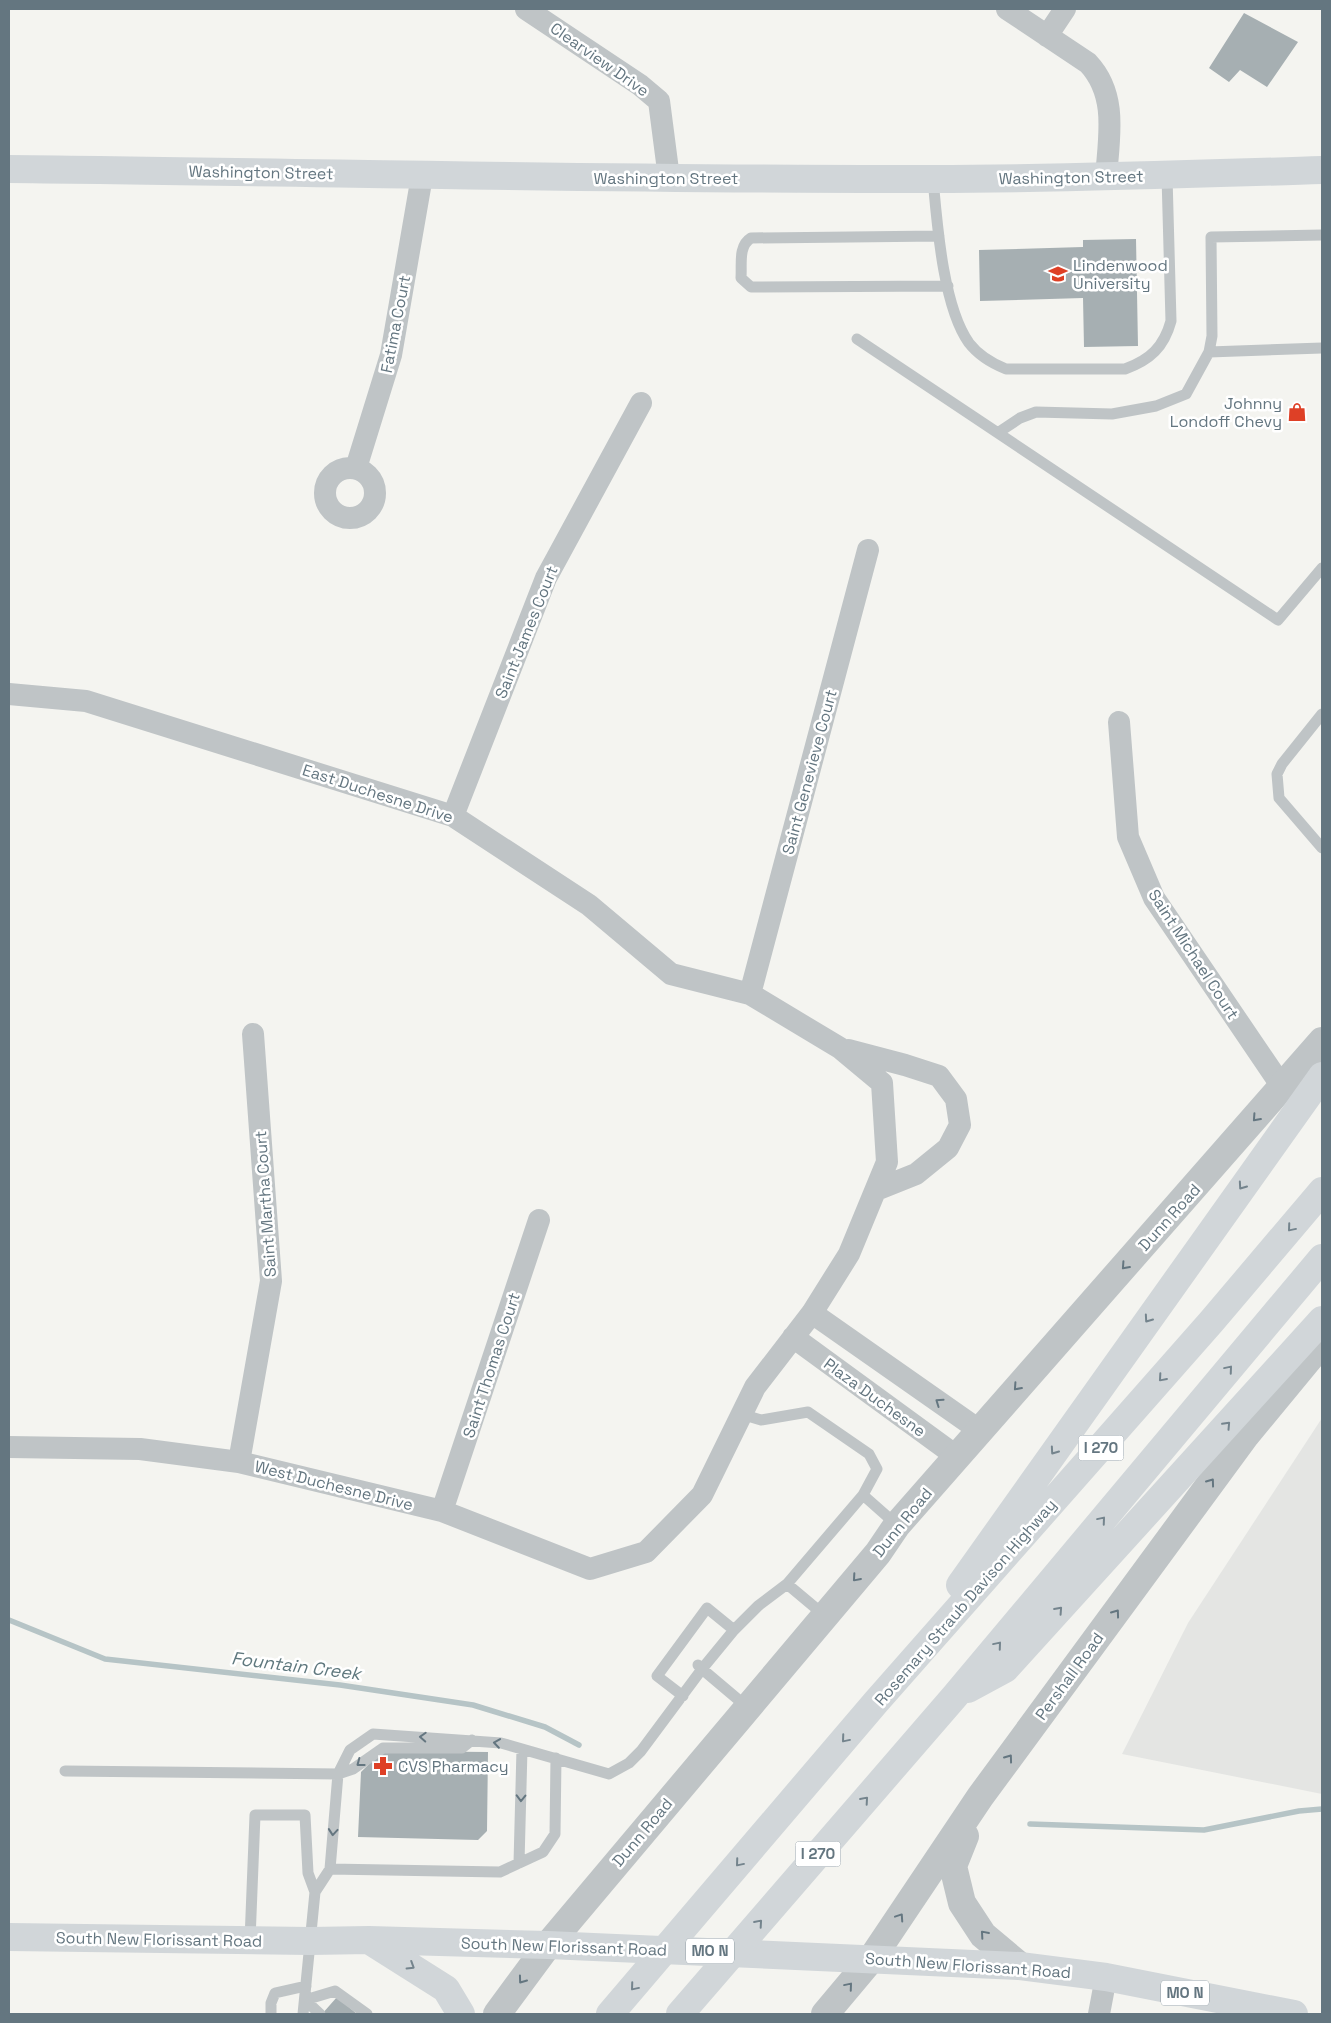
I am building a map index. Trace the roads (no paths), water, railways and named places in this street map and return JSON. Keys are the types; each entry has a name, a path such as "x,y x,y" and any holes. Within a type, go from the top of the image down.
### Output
{"main road":[{"name":"Washington Street","path":"9,169 241,171 422,176 933,179 1167,176 1322,170"},
{"path":"876,1702 1322,1076"},
{"name":"Rosemary Straub Davison Highway","path":"611,2013 876,1702 1212,1322 1322,1191"},
{"name":"I 270","path":"681,2014 955,1696 1322,1258"},
{"path":"955,1696 1005,1669 1322,1320"},
{"name":"South New Florissant Road","path":"9,1937 369,1940 548,1945 1020,1966 1106,1977 1294,2014"},
{"path":"369,1940 446,1989 461,2014"}],"street":[{"name":"Clearview Drive","path":"526,9 640,85 659,101 669,178"},
{"path":"1007,9 1088,63 1098,73 1106,88 1110,120 1106,177"},
{"path":"1047,36 1066,9"},
{"name":"Fatima Court","path":"356,468 391,355 422,176"},
{"name":"Saint James Court","path":"453,816 546,578 641,403"},
{"name":"Saint Genevieve Court","path":"750,994 868,550"},
{"name":"East Duchesne Drive","path":"9,694 86,701 453,816 589,905 671,974 750,994 840,1048"},
{"name":"Saint Michael Court","path":"1119,722 1128,837 1154,898 1283,1088"},
{"name":"Saint Martha Court","path":"238,1462 271,1281 253,1034"},
{"name":"Dunn Road","path":"497,2014 548,1945 878,1553 897,1525 1283,1088 1322,1041"},
{"path":"840,1048 939,1076 956,1099 960,1124 948,1148 916,1174 876,1190"},
{"path":"741,1414 754,1387 812,1313 849,1254 887,1162 882,1082 840,1048"},
{"name":"Saint Thomas Court","path":"442,1511 539,1220"},
{"path":"812,1313 980,1430"},
{"name":"Plaza Duchesne","path":"793,1337 956,1456"},
{"name":"Pershall Road","path":"825,2014 872,1958 980,1797 1246,1435 1322,1344"},
{"name":"West Duchesne Drive","path":"9,1446 140,1449 238,1462 442,1511 590,1569 646,1552 702,1495 741,1414"},
{"path":"980,1797 953,1866 962,1903 983,1935 1020,1966"},
{"path":"1099,2014 1106,1977"}],"lane":[{"path":"933,179 939,236 948,286 957,318 968,342 991,363 1006,369 1095,369 1125,368 1142,363 1154,353 1167,337 1171,321 1167,176"},
{"path":"999,432 1020,418 1036,412 1112,414 1156,406 1186,394 1209,352 1212,336 1211,237 1322,235"},
{"path":"939,236 751,238 745,242 742,248 741,278 751,287 948,286"},
{"path":"857,339 1278,620 1322,568"},
{"path":"1209,352 1322,348"},
{"path":"1322,714 1282,764 1277,774 1279,798 1322,848"},
{"path":"314,1892 330,1869 338,1774 350,1750 374,1734 502,1743 608,1774 629,1763 641,1751 683,1696 700,1667 758,1606 787,1584 862,1496 877,1468 869,1454 808,1412 761,1420 741,1414"},
{"path":"862,1496 897,1525"},
{"path":"787,1584 824,1615"},
{"path":"683,1696 657,1676 678,1651 707,1608 734,1630"},
{"path":"700,1667 747,1707"},
{"path":"65,1771 338,1774 352,1769 383,1748 462,1748 472,1740"},
{"path":"520,1863 522,1749"},
{"path":"330,1869 500,1872 543,1852 554,1834 556,1758"},
{"path":"250,1940 255,1815 305,1814 308,1874 314,1892 303,2014"},
{"path":"271,2014 271,2003 275,1993 306,1986"},
{"path":"305,2000 335,1991 366,2014"},
{"path":"305,2000 320,2014"}],"waterway":[{"name":"Fountain Creek","path":"9,1620 105,1659 340,1685 473,1705 545,1727 579,1745"},
{"path":"1030,1824 1204,1830 1299,1811 1322,1809"}],"place":[{"name":"Lindenwood University","path":"1058,274"},
{"name":"Johnny Londoff Chevy","path":"1297,412"},
{"name":"CVS Pharmacy","path":"383,1766"}]}
